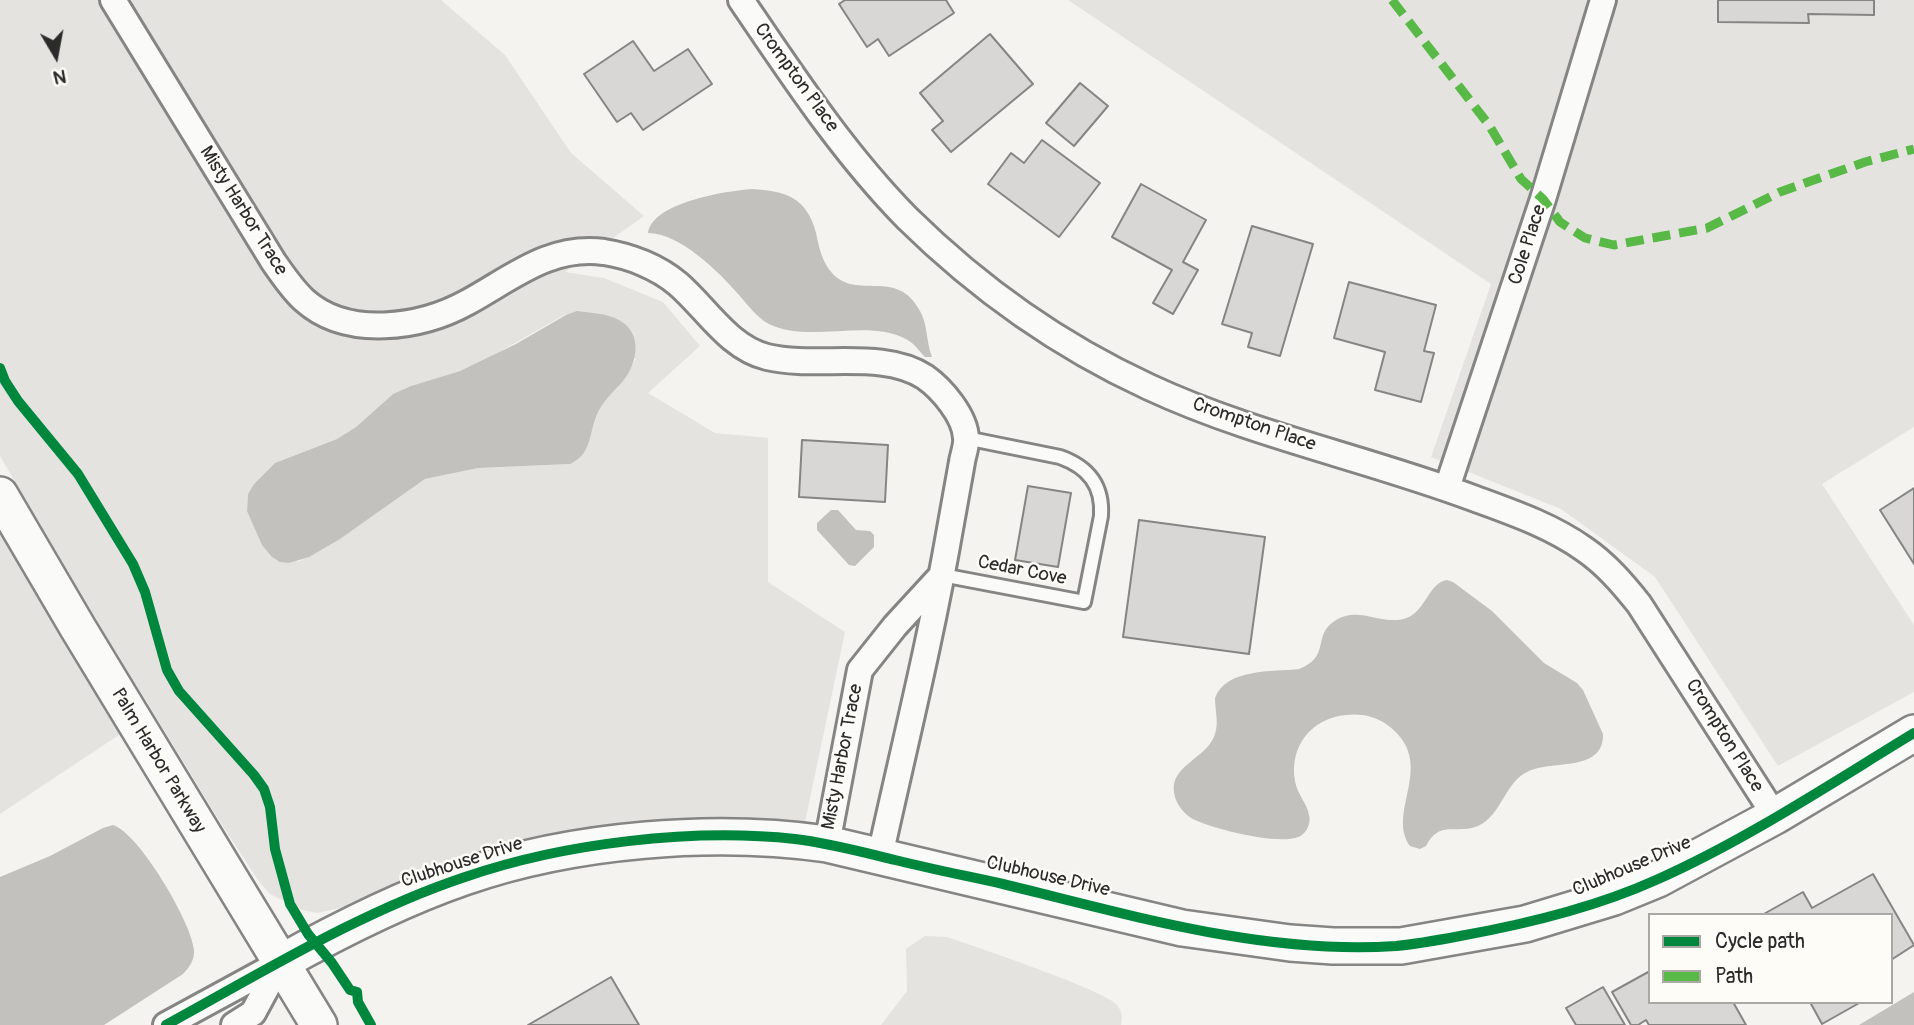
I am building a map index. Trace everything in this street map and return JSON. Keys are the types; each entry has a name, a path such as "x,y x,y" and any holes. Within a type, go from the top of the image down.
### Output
{"street":[{"name":"Misty Harbor Trace","path":"113,0 273,261 305,300 321,312 357,324 402,323 446,312 468,302 512,274 547,258 588,252 617,255 650,267 676,282 733,340 758,355 793,361 883,363 914,371 932,382 948,400 959,418 966,438"},
{"name":"Crompton Place","path":"741,0 799,85 906,217 954,262 1042,327 1093,359 1151,388 1214,413 1447,488 1527,518 1556,531 1602,562 1620,580 1654,626 1775,816"},
{"name":"Cole Place","path":"1447,488 1543,200 1603,0"},
{"path":"880,856 942,575 966,438"},
{"name":"Palm Harbor Parkway","path":"0,495 319,1025"},
{"name":"Misty Harbor Trace","path":"827,844 860,670 895,626 942,575"},
{"name":"Clubhouse Drive","path":"166,1025 280,962 402,901 465,876 535,857 617,844 695,836 763,837 827,844 1182,928 1290,943 1381,947 1434,941 1525,924 1614,897 1668,874 1775,816 1914,733"},
{"path":"234,1025 253,1013 280,962"}],"lane":[{"name":"Cedar Cove","path":"942,575 1084,602 1101,516 1102,503 1094,479 1075,462 966,438"}],"shaded area":[{"path":"0,0 441,0 505,55 571,153 644,216 565,272 604,278 663,302 700,346 648,393 715,433 768,438 768,582 845,632 805,822 721,817 627,825 516,840 425,869 340,908 318,913 302,910 270,894 260,883 102,629 0,456","holes":["566,314 636,359 602,404 570,464 478,468 425,479 340,539 298,562 247,511 248,494 275,463 337,439 356,427 393,394 487,359"]},
{"path":"1068,0 1914,0 1914,427 1822,484 1914,625 1914,692 1778,766 1655,577 1561,509 1431,457 1491,284"},
{"path":"752,189 784,194 793,198 807,211 826,264 842,281 853,285 889,287 900,290 911,298 923,316 932,357 925,357 909,341 891,333 856,330 802,332 769,324 698,255 673,239 648,233 653,222 676,206 725,192"},
{"path":"577,311 619,320 632,332 636,349 628,374 599,410 587,447 578,459 570,464 478,468 425,479 340,539 309,557 289,563 272,557 262,545 247,511 248,494 275,463 337,439 356,427 393,394 460,371"},
{"path":"831,510 838,510 856,530 870,531 874,535 874,547 855,566 849,565 817,530 817,523"},
{"path":"0,528 122,733 0,814"},
{"path":"1447,580 1492,611 1544,663 1577,683 1583,690 1603,734 1601,746 1595,754 1576,763 1529,771 1514,782 1486,821 1470,828 1443,830 1420,849 1410,846 1404,832 1403,818 1411,770 1409,754 1402,739 1377,719 1346,715 1334,717 1313,728 1296,756 1295,781 1310,817 1308,828 1303,834 1282,839 1248,835 1200,822 1182,810 1177,803 1174,783 1183,768 1211,742 1217,725 1215,698 1229,681 1251,673 1299,669 1315,658 1324,632 1336,620 1354,615 1390,620 1409,617 1420,608 1436,586"},
{"path":"113,825 124,832 150,861 174,901 191,937 194,953 191,963 183,974 104,1025 0,1025 0,877"},
{"path":"925,936 947,937 1089,989 1117,1005 1122,1015 1121,1025 881,1025 907,991 906,949"},
{"path":"1914,992 1914,1025 1859,1025"}],"building":[{"path":"845,0 946,0 954,13 889,56 878,39 867,47 839,4"},
{"path":"1718,0 1874,0 1874,15 1808,14 1809,23 1718,22"},
{"path":"990,34 1033,84 951,152 932,130 943,121 920,93"},
{"path":"633,41 654,71 688,49 712,84 643,130 631,113 617,122 584,74"},
{"path":"1080,83 1108,106 1074,146 1046,123"},
{"path":"1042,140 1100,183 1059,237 988,184 1011,153 1024,163"},
{"path":"1141,184 1206,220 1183,262 1198,270 1173,314 1153,303 1172,270 1112,237"},
{"path":"1252,226 1313,244 1280,356 1248,347 1252,333 1222,324"},
{"path":"1349,282 1436,305 1424,351 1434,353 1421,402 1375,390 1385,352 1334,338"},
{"path":"802,440 888,445 885,502 799,497"},
{"path":"1028,486 1071,493 1058,567 1015,560"},
{"path":"1914,488 1914,564 1880,510"},
{"path":"1139,520 1265,537 1249,654 1123,637"},
{"path":"1873,874 1914,945 1893,959 1893,913 1766,913 1803,892 1812,908"},
{"path":"1648,972 1648,1004 1734,1004 1746,1025 1649,1025 1646,1020 1638,1025 1631,1025 1612,992"},
{"path":"611,977 639,1025 528,1025"},
{"path":"1603,987 1625,1025 1576,1025 1566,1008"},
{"path":"1811,1004 1857,1004 1822,1024"}],"marked path":[{"path":"1392,0 1489,125 1521,179 1543,199 1560,222 1585,238 1614,245 1707,228 1780,192 1865,162 1914,149"}],"cycle path":[{"path":"0,368 18,401 78,474 133,564 145,592 167,670 179,691 264,789 270,807 275,849 290,904 308,934 350,990 357,992 358,1002 371,1025"},
{"path":"166,1025 312,944 426,891 503,865 544,855 585,847 671,837 755,836 820,843 1149,920 1247,939 1346,947 1428,942 1560,914 1633,890 1755,829 1914,733"}]}
